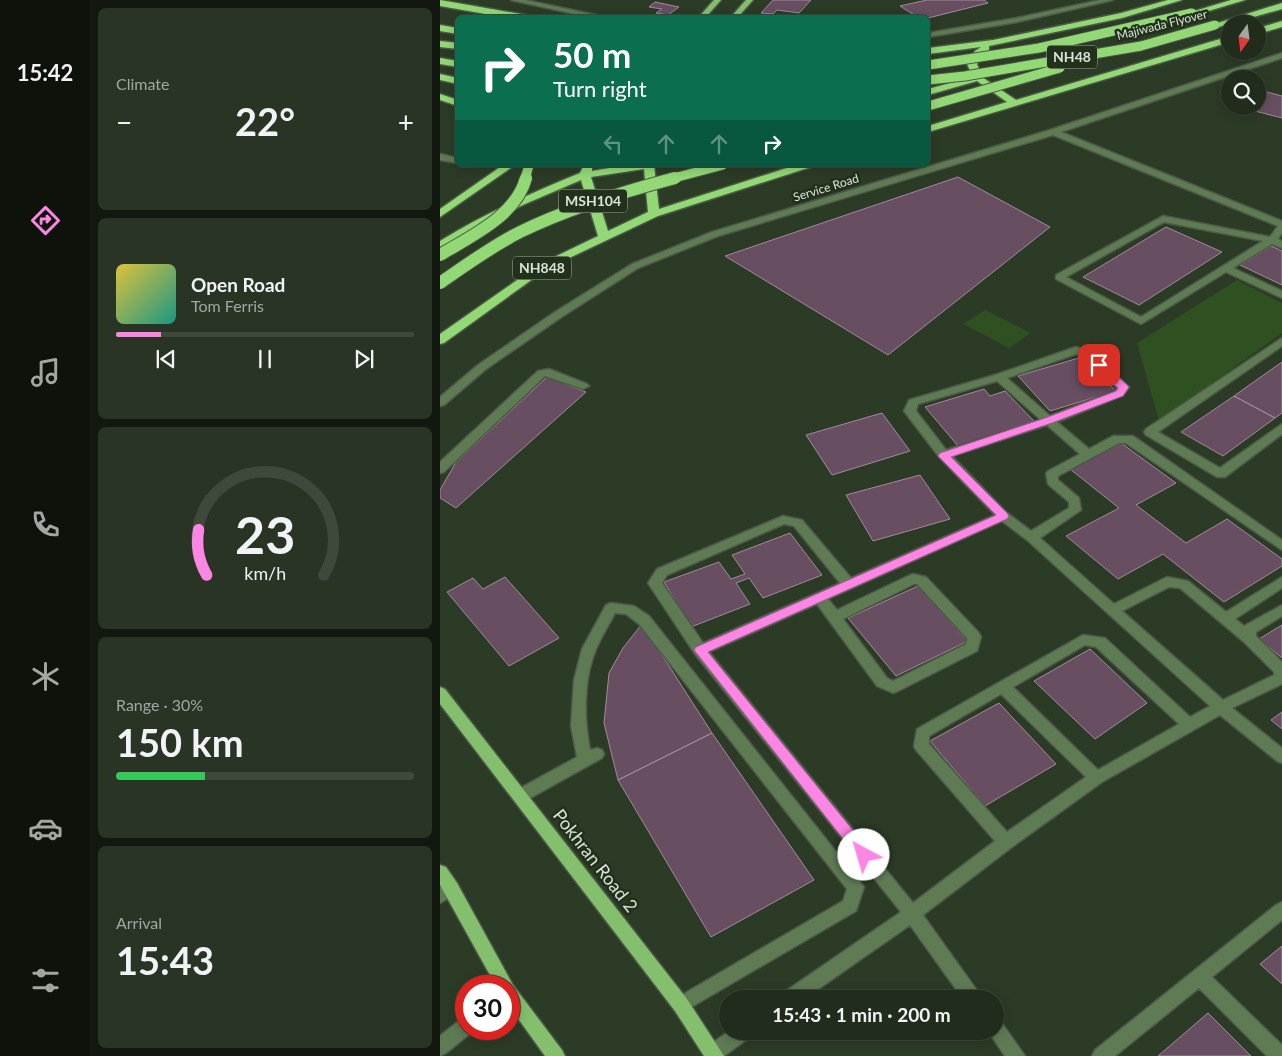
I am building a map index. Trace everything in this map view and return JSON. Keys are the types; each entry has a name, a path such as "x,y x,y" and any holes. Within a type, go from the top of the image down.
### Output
{"highway":[{"path":"930,51 993,43 1122,15 1178,0"},
{"name":"Majiwada Flyover","path":"930,65 1039,48 1192,14 1241,0"},
{"path":"440,3 509,15"},
{"name":"Majiwada Flyover","path":"930,80 965,76 1141,46 1282,6"},
{"path":"1266,28 1282,24"},
{"path":"440,28 455,30"},
{"path":"930,128 1221,42"},
{"path":"993,43 978,52 972,64 978,78 1014,102"},
{"path":"440,44 455,46"},
{"path":"930,105 1141,46"},
{"path":"440,61 455,64"},
{"path":"440,77 455,80"},
{"path":"930,91 978,78"},
{"path":"440,97 455,102"},
{"path":"440,214 507,167"},
{"path":"440,255 490,226 511,205 528,177 529,167"},
{"path":"440,246 472,226 587,170 624,167"},
{"path":"648,167 654,214 801,167"},
{"path":"440,283 518,233 547,220 577,208 716,167"},
{"name":"MSH104","path":"587,170 604,237"},
{"name":"NH848","path":"440,340 544,266 654,214"}],"main road":[{"path":"704,15 716,0"},
{"path":"736,15 750,0"},
{"name":"Pokhran Road 2","path":"440,693 681,1005 714,1054"},
{"path":"440,872 446,892 499,975"},
{"path":"520,1007 556,1056"}],"street":[{"path":"514,0 592,15"},
{"path":"930,35 1017,20 1110,0"},
{"name":"Service Road","path":"440,403 482,368 559,314 635,266 716,234 1053,132 1282,55"},
{"path":"1053,132 1282,225 1272,240 1141,321 1059,277 1164,218 1272,240 1282,245"},
{"path":"440,157 455,160"},
{"path":"1226,268 1282,295"},
{"path":"1282,341 1150,432 1221,474 1282,428"},
{"path":"944,456 1119,394 1124,387 1087,354 1076,350 999,377 913,402 910,410 944,456 1003,516 1031,537 1221,707 1282,758"},
{"path":"440,469 542,373 549,372 583,386"},
{"path":"999,377 1088,454"},
{"path":"1031,537 1075,510 1075,501 1052,480 1052,474 1117,439 1129,439 1282,546"},
{"path":"700,650 1003,516"},
{"path":"848,583 798,522 784,520 662,572 655,583 700,650 912,914 967,990"},
{"path":"819,596 834,617 882,682 892,687 972,647 974,637 921,580 912,578 834,617"},
{"path":"802,990 912,914 1006,842 1097,778 1221,707 1280,678 1281,670 1249,638 1183,584 1167,582 1113,610"},
{"path":"1225,619 1282,582"},
{"path":"520,796 591,757 578,726 581,680 589,649 611,608 630,609 644,620 856,887 850,906 681,1005"},
{"path":"1249,638 1249,630 1282,610"},
{"path":"1006,842 921,746 922,733 1084,640 1100,642 1190,726"},
{"path":"1003,687 1097,778"},
{"path":"1100,1056 1282,910"},
{"path":"1200,976 1280,1056"},
{"path":"440,1047 455,1035"},
{"path":"714,1054 732,1040"},
{"path":"1004,1040 1016,1056"}],"green space":[{"path":"1237,280 1282,303 1282,333 1159,421 1137,343"},
{"path":"985,310 1031,333 1009,348 963,324"}],"building":[{"path":"773,0 811,0 799,13 777,10 773,14 761,13"},
{"path":"927,0 984,0 988,3 930,18 930,15 914,15 900,6"},
{"path":"655,2 679,7 668,15 656,13 662,9 649,7"},
{"path":"1266,92 1282,96 1282,118 1266,114"},
{"path":"958,177 1050,227 888,355 725,256"},
{"path":"1166,227 1222,252 1139,305 1083,277"},
{"path":"1271,246 1282,251 1282,285 1240,265"},
{"path":"1082,357 1116,391 1050,411 1018,376"},
{"path":"1282,362 1282,413 1275,418 1234,396"},
{"path":"547,377 586,392 456,508 440,498 440,490 456,462"},
{"path":"984,389 990,396 1005,391 1034,421 958,446 925,407"},
{"path":"1234,396 1275,418 1223,456 1181,432"},
{"path":"882,413 910,451 832,475 806,435"},
{"path":"1121,443 1176,483 1136,505 1186,543 1227,519 1282,559 1282,566 1224,602 1163,554 1118,579 1066,536 1119,508 1070,469"},
{"path":"920,475 950,519 873,541 846,495"},
{"path":"790,533 822,575 763,598 749,578 736,583 750,604 691,627 664,582 719,562 731,579 745,574 732,555"},
{"path":"505,577 559,638 509,666 447,592 473,578 483,589"},
{"path":"918,586 968,641 896,676 848,618"},
{"path":"642,624 712,733 618,780 604,723 609,673 623,648"},
{"path":"1282,625 1282,658 1259,639"},
{"path":"1090,649 1147,703 1095,739 1034,681"},
{"path":"999,703 1056,764 985,806 930,741"},
{"path":"1282,712 1282,729 1271,720"},
{"path":"712,733 814,880 711,937 618,780"},
{"path":"1282,946 1282,984 1260,964"},
{"path":"1208,1013 1251,1056 1158,1056"}],"route":[{"path":"864,855 700,650 1003,516 944,456 1119,394 1124,387 1099,365"}]}
